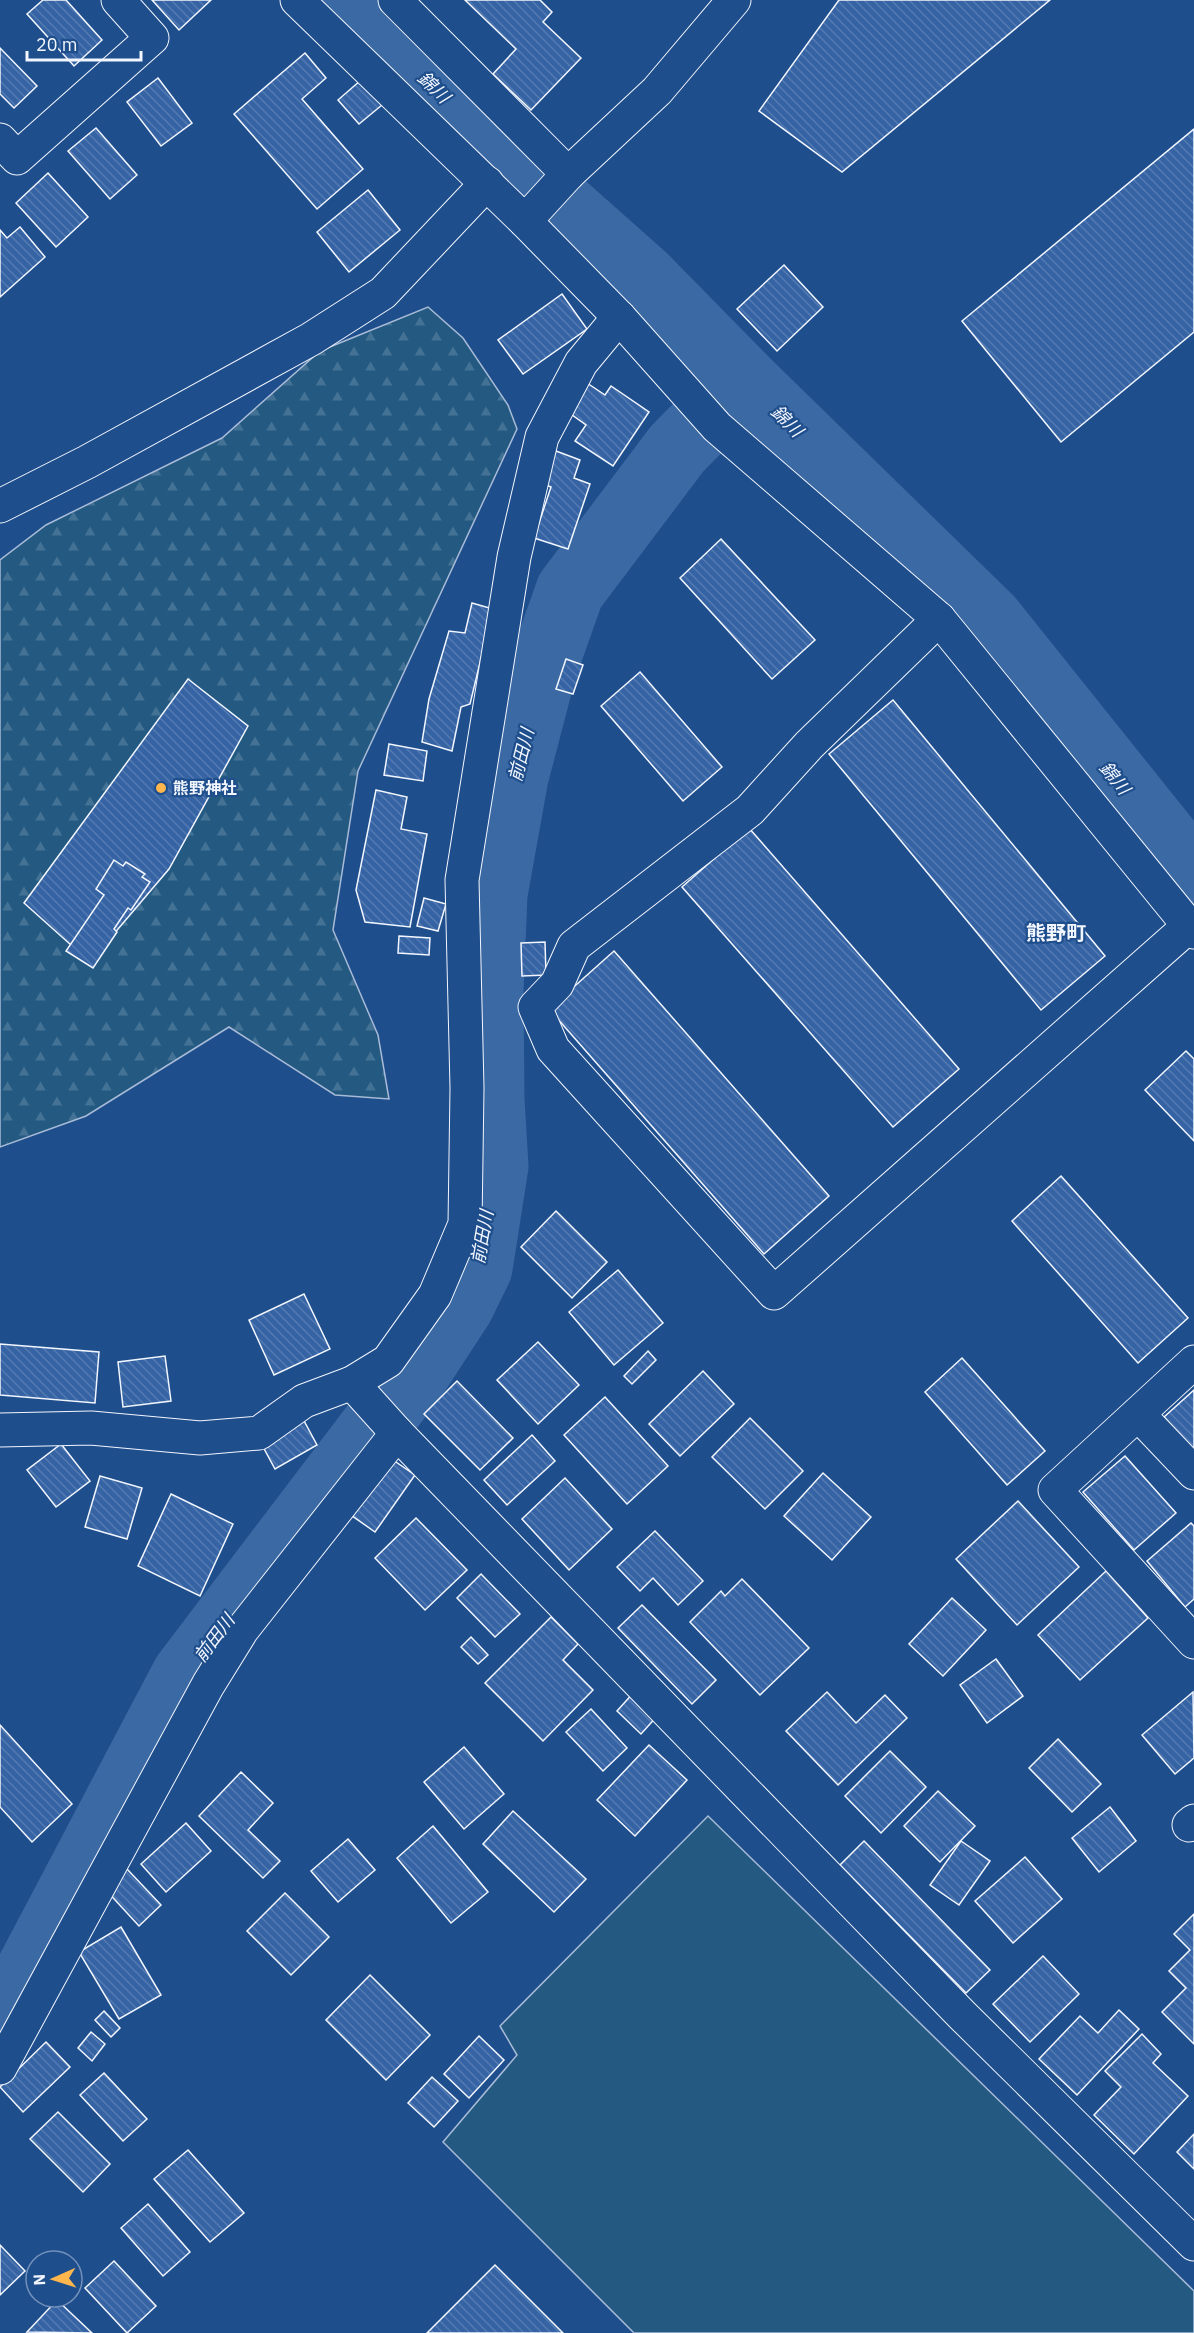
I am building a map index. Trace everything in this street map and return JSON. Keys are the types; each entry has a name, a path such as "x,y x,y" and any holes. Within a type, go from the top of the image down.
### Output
{"street":[{"path":"0,140 17,158 152,38 118,0"},
{"path":"297,0 525,221 619,317 717,427 939,619 1191,929 774,1293 553,1049 535,1007 557,984 574,946 750,810 809,745 939,619"},
{"path":"395,0 568,174"},
{"path":"525,221 568,174 657,91 734,0"},
{"path":"0,506 87,462 301,345 383,293 486,183"},
{"path":"0,1430 91,1428 200,1438 259,1433 304,1401 352,1383 388,1361 435,1295 465,1224 467,1089 462,880 514,557 542,437 581,363 619,317"},
{"path":"1194,1362 1055,1490 1194,1642"},
{"path":"352,1383 397,1433 962,2015 1194,2244"},
{"path":"1138,1414 1194,1473"},
{"path":"0,2067 225,1657 242,1630 397,1433"}],"green space":[{"path":"428,307 463,338 508,405 517,429 358,771 333,930 378,1035 389,1099 335,1095 229,1027 86,1116 0,1147 0,560 46,525 222,438 320,351"},
{"path":"708,1816 1194,2291 1194,2333 634,2333 443,2142 517,2055 500,2026"}],"building":[{"path":"43,0 66,0 102,40 74,66 27,14"},
{"path":"152,0 211,0 179,30"},
{"path":"465,0 540,0 552,12 543,22 581,58 531,110 493,74 516,49"},
{"path":"839,0 1050,0 842,172 759,111"},
{"path":"0,48 37,86 14,108 0,94"},
{"path":"305,53 326,78 302,99 363,169 317,209 234,114"},
{"path":"158,78 192,123 161,146 127,102"},
{"path":"361,80 382,105 359,124 338,100"},
{"path":"96,128 137,175 110,199 68,151"},
{"path":"1194,129 1194,332 1061,442 962,321"},
{"path":"48,173 88,217 56,247 16,203"},
{"path":"368,190 400,230 349,272 317,232"},
{"path":"20,227 45,257 0,297 0,230 7,238"},
{"path":"784,265 823,307 777,351 737,309"},
{"path":"562,294 587,329 523,374 498,340"},
{"path":"587,383 605,395 611,386 649,412 613,466 575,441 586,425 568,412"},
{"path":"556,451 580,460 574,478 590,484 568,549 534,538 551,487 543,484"},
{"path":"721,539 815,640 772,679 680,578"},
{"path":"472,603 493,609 470,704 461,707 452,751 422,742 429,699 449,631 465,633"},
{"path":"566,659 583,665 573,694 556,689"},
{"path":"640,672 722,767 683,801 601,706"},
{"name":"熊野神社","path":"188,679 248,726 169,869 90,962 24,903"},
{"path":"893,700 1105,956 1041,1010 829,754"},
{"path":"389,744 427,751 423,781 384,775"},
{"path":"376,790 407,797 401,829 427,834 410,927 365,922 356,890"},
{"path":"749,828 959,1069 893,1127 682,887"},
{"path":"114,860 123,866 126,862 145,874 142,877 150,882 131,910 128,908 114,929 117,932 93,968 66,951 104,895 96,889"},
{"path":"424,898 446,904 438,931 417,926"},
{"path":"399,936 430,938 429,955 398,953"},
{"path":"545,942 546,975 522,976 521,943"},
{"path":"614,951 829,1196 764,1254 549,1009"},
{"path":"1186,1051 1194,1059 1194,1141 1145,1090"},
{"path":"1061,1176 1188,1318 1138,1363 1012,1221"},
{"path":"556,1211 607,1262 572,1298 521,1247"},
{"path":"618,1270 663,1323 614,1365 569,1312"},
{"path":"304,1294 330,1349 274,1375 249,1320"},
{"path":"538,1342 579,1385 538,1424 497,1380"},
{"path":"0,1344 99,1352 95,1403 0,1395"},
{"path":"648,1351 656,1360 632,1384 624,1376"},
{"path":"165,1356 171,1401 123,1407 118,1362"},
{"path":"962,1358 1045,1451 1007,1485 925,1392"},
{"path":"703,1371 734,1404 680,1456 649,1424"},
{"path":"457,1381 513,1438 480,1470 424,1414"},
{"path":"1194,1390 1194,1452 1164,1417"},
{"path":"605,1397 668,1466 627,1504 564,1435"},
{"path":"750,1418 803,1471 765,1509 712,1457"},
{"path":"303,1419 317,1445 275,1469 261,1443"},
{"path":"532,1435 555,1461 507,1505 484,1480"},
{"path":"61,1444 90,1481 56,1507 27,1470"},
{"path":"387,1456 415,1475 375,1532 348,1513"},
{"path":"1125,1456 1176,1513 1134,1550 1083,1492"},
{"path":"823,1473 871,1517 832,1560 784,1516"},
{"path":"100,1476 142,1488 127,1539 85,1527"},
{"path":"565,1478 612,1529 569,1570 522,1519"},
{"path":"171,1494 233,1524 200,1596 138,1566"},
{"path":"1018,1501 1079,1567 1017,1625 956,1559"},
{"path":"416,1518 467,1570 425,1610 375,1558"},
{"path":"1191,1523 1194,1526 1194,1599 1185,1607 1147,1561"},
{"path":"655,1531 703,1581 678,1605 653,1578 640,1591 617,1567"},
{"path":"1106,1571 1148,1618 1080,1680 1038,1635"},
{"path":"481,1574 520,1614 495,1637 457,1598"},
{"path":"742,1579 809,1648 760,1695 690,1622 721,1591 725,1596"},
{"path":"952,1598 986,1630 943,1676 909,1644"},
{"path":"642,1605 716,1680 692,1704 618,1628"},
{"path":"551,1617 578,1644 563,1660 593,1690 543,1741 485,1683"},
{"path":"471,1637 488,1655 478,1664 461,1647"},
{"path":"996,1659 1023,1696 987,1723 960,1685"},
{"path":"635,1691 659,1714 641,1734 617,1711"},
{"path":"827,1692 856,1723 885,1695 907,1718 838,1785 786,1731"},
{"path":"1193,1692 1194,1758 1175,1774 1142,1735"},
{"path":"591,1709 627,1748 603,1771 566,1732"},
{"path":"0,1725 72,1804 32,1842 0,1807"},
{"path":"1058,1739 1101,1784 1072,1812 1029,1768"},
{"path":"649,1745 687,1780 635,1836 597,1800"},
{"path":"464,1747 504,1794 464,1829 424,1782"},
{"path":"890,1751 926,1787 881,1833 845,1796"},
{"path":"241,1772 273,1803 248,1830 280,1861 263,1878 199,1816"},
{"path":"938,1791 975,1826 940,1862 904,1826"},
{"path":"1110,1807 1136,1841 1099,1872 1072,1838"},
{"path":"513,1811 586,1879 554,1912 483,1844"},
{"path":"186,1823 211,1851 166,1892 141,1864"},
{"path":"433,1826 488,1892 451,1923 397,1858"},
{"path":"348,1839 375,1870 338,1902 311,1871"},
{"path":"864,1841 990,1970 966,1993 840,1865"},
{"path":"961,1841 990,1861 959,1905 930,1885"},
{"path":"1025,1857 1062,1899 1013,1943 975,1901"},
{"path":"127,1869 161,1905 139,1926 105,1889"},
{"path":"285,1893 329,1937 291,1975 247,1931"},
{"path":"1194,1914 1194,2044 1162,2012 1186,1988 1169,1971 1190,1950 1174,1934"},
{"path":"121,1927 161,1995 119,2019 79,1952"},
{"path":"1043,1956 1079,1994 1030,2042 993,2004"},
{"path":"370,1975 430,2035 386,2080 326,2020"},
{"path":"1119,2010 1139,2029 1077,2095 1039,2059 1080,2016 1098,2033"},
{"path":"104,2011 120,2028 111,2037 95,2020"},
{"path":"91,2032 105,2044 92,2061 78,2048"},
{"path":"1142,2034 1161,2054 1153,2063 1188,2096 1134,2154 1094,2115 1121,2087 1105,2071"},
{"path":"479,2036 504,2060 469,2098 444,2074"},
{"path":"46,2042 70,2067 23,2112 0,2087"},
{"path":"104,2073 147,2119 123,2141 80,2095"},
{"path":"432,2077 458,2101 434,2127 408,2103"},
{"path":"58,2112 110,2164 83,2192 30,2139"},
{"path":"1194,2134 1194,2169 1177,2152"},
{"path":"188,2150 244,2213 210,2242 154,2179"},
{"path":"148,2204 190,2252 163,2276 121,2228"},
{"path":"0,2245 24,2272 0,2295"},
{"path":"114,2261 156,2306 127,2333 85,2288"},
{"path":"495,2265 563,2333 427,2333"},
{"path":"49,2309 67,2309 92,2333 27,2332"}],"waterway":[{"name":"錦川","path":"344,0 499,150 643,278 744,381 989,620 1194,876"},
{"name":"前田川","path":"0,2028 186,1675 417,1371 460,1305 478,1268 494,1166 490,1100 489,992 493,894 514,777 542,670 570,591 677,449 744,381"}],"place":[{"name":"熊野神社","path":"161,788"}],"district":[{"name":"熊野町","path":"1056,932"}]}
